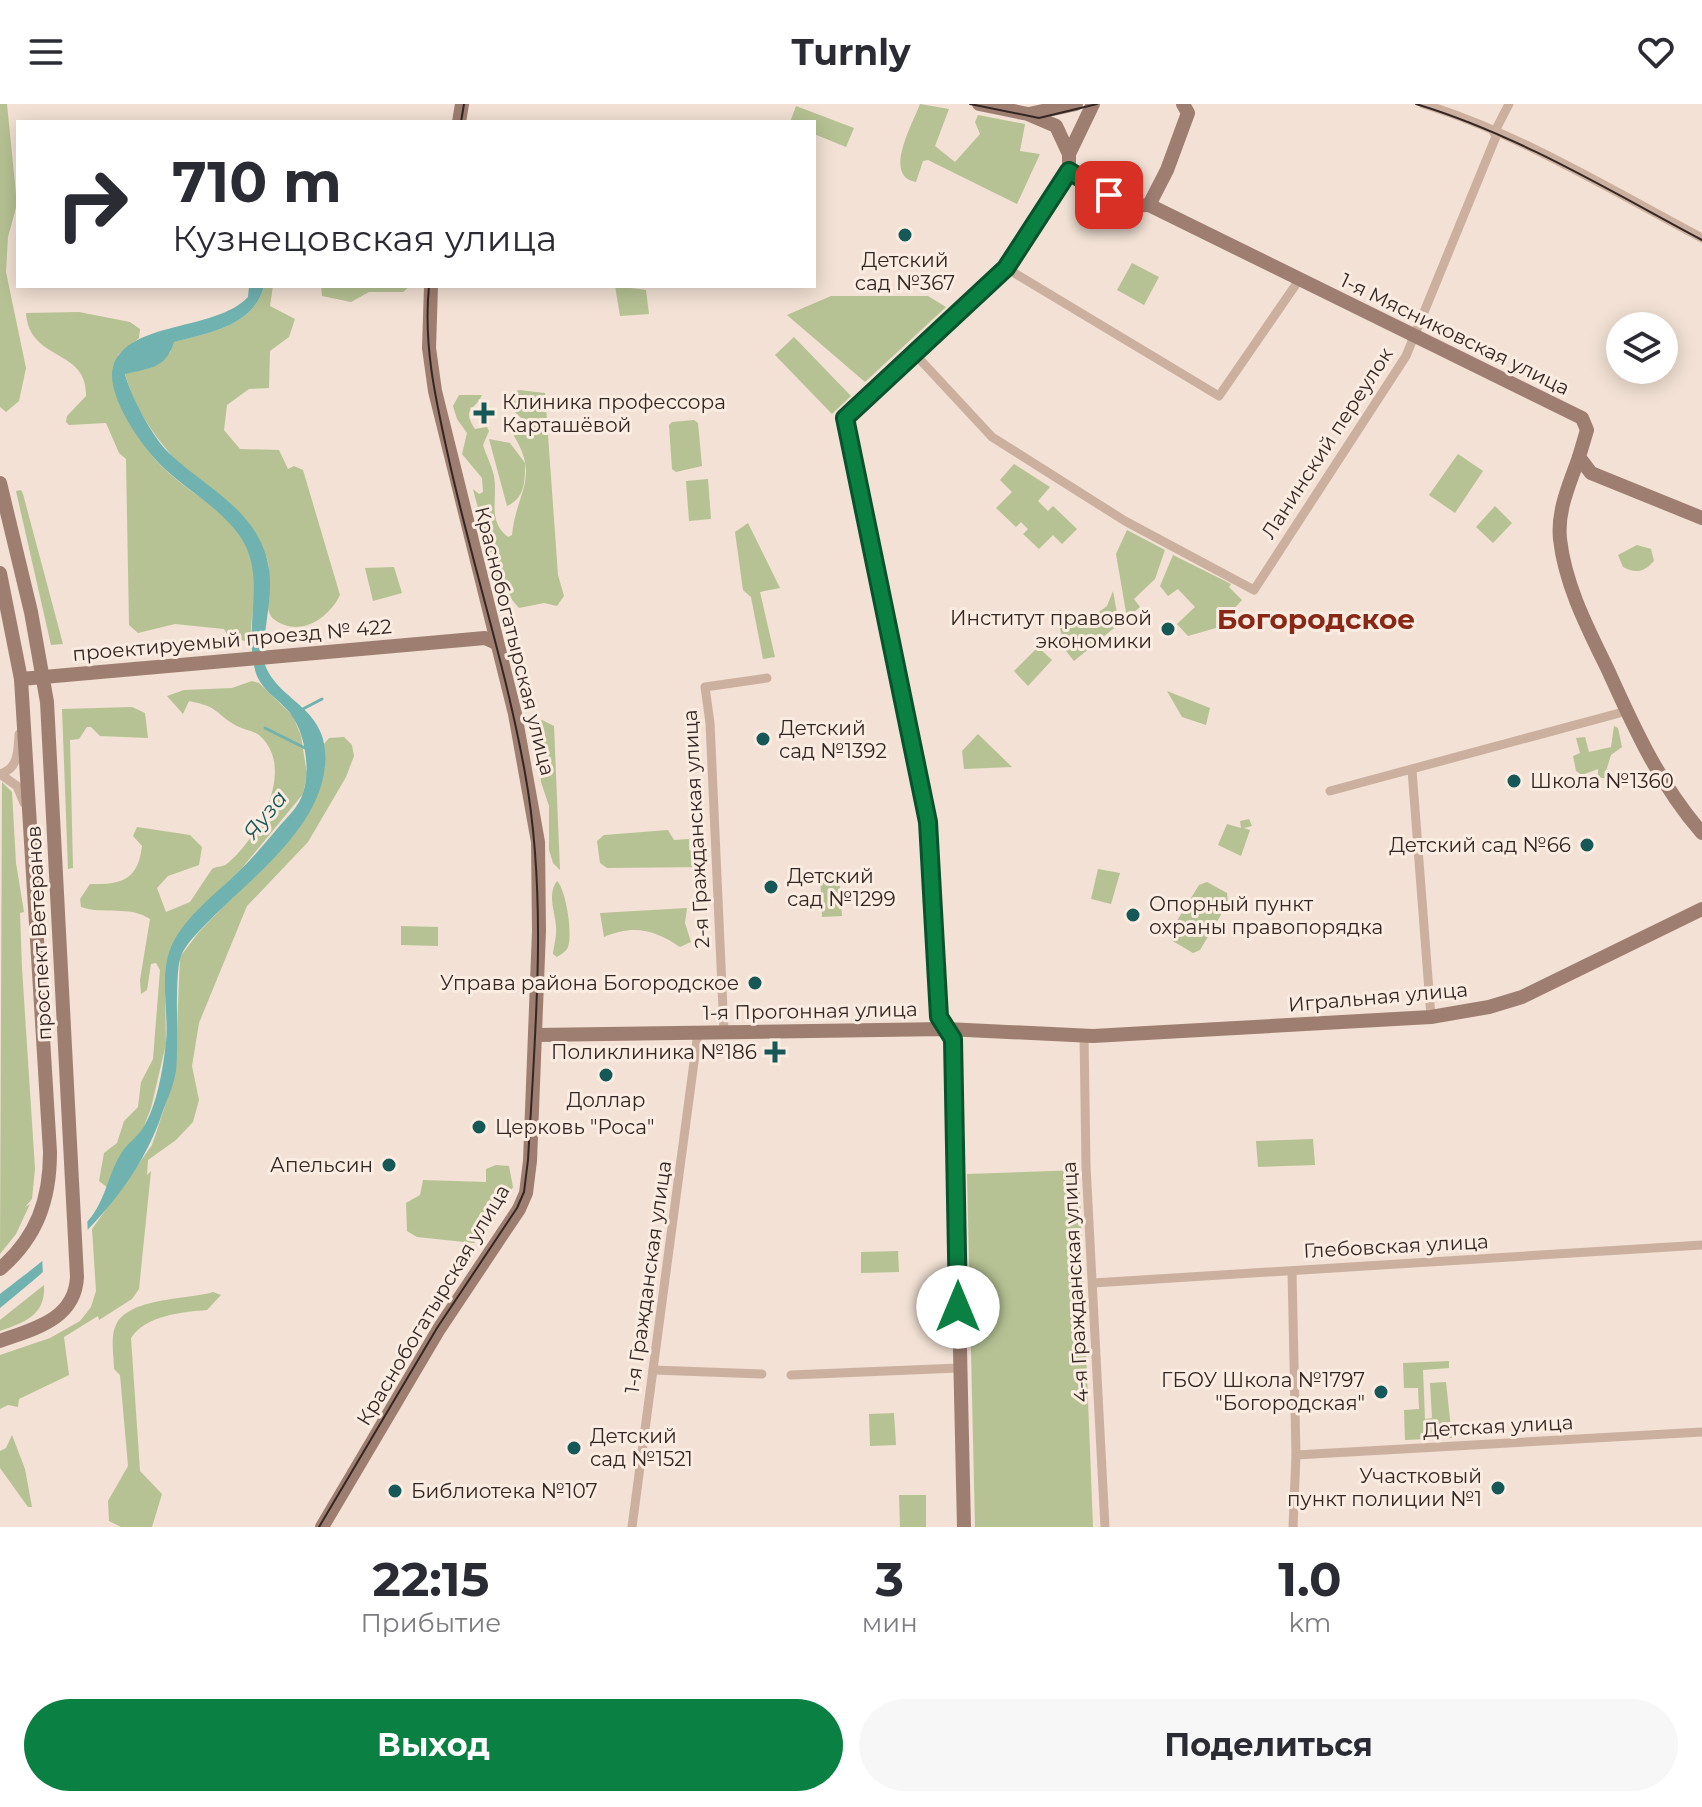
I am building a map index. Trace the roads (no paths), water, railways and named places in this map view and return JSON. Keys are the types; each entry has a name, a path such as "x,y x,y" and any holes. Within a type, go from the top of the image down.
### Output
{"street":[{"path":"964,1527 953,1039 939,1017 928,822 845,418 1006,268 1069,171 1069,154 1056,126 1028,114 979,104"},
{"path":"1028,114 1076,104"},
{"path":"1069,154 1093,104"},
{"path":"1423,104 1453,113 1702,238"},
{"name":"Ланинский переулок","path":"913,352 992,437 1125,521 1254,590 1406,356 1509,104"},
{"path":"1149,205 1167,170 1188,107"},
{"name":"1-я Мясниковская улица","path":"1069,171 1129,206 1149,205 1582,418 1587,430 1579,457"},
{"path":"1006,268 1219,396 1299,280"},
{"name":"Краснобогатырская улица","path":"322,1527 439,1329 523,1201 530,1161 536,1035 538,842 515,714 488,614 434,382 428,325 431,288"},
{"path":"1579,457 1591,473 1702,518"},
{"path":"1579,457 1562,508 1561,545 1588,632 1678,806 1702,833"},
{"name":"проспект Ветеранов","path":"0,483 44,677 76,1258 76,1288 66,1308 46,1324 0,1341"},
{"name":"проспект Ветеранов","path":"0,573 21,682 50,1173 38,1221 19,1252 0,1269"},
{"name":"проектируемый проезд № 422","path":"447,641 473,633 482,627 488,614"},
{"name":"проектируемый проезд № 422","path":"21,682 44,677 447,641 485,638 496,643"},
{"name":"2-я Гражданская улица","path":"724,1031 710,723 705,687 767,678"},
{"path":"0,774 9,771 17,757 21,682"},
{"path":"1330,791 1627,711"},
{"path":"1412,770 1431,1017"},
{"path":"0,774 17,786 30,819"},
{"name":"Игральная улица","path":"1084,1035 1431,1017 1489,1007 1522,997 1702,909"},
{"name":"1-я Прогонная улица","path":"536,1035 946,1029 1084,1035"},
{"name":"1-я Гражданская улица","path":"632,1527 698,1032"},
{"name":"4-я Гражданская улица","path":"1084,1035 1086,1166 1105,1527"},
{"name":"Глебовская улица","path":"1093,1283 1702,1245"},
{"path":"1292,1271 1296,1455 1293,1527"},
{"path":"791,1375 959,1368"},
{"path":"653,1370 762,1374"},
{"name":"Детская улица","path":"1296,1455 1702,1432"}],"water":[{"path":"249,288 263,288 259,300 240,319 215,331 174,342 166,358 156,366 125,374 143,416 163,446 226,499 251,525 260,541 267,559 270,585 264,662 280,687 302,707 320,730 325,746 325,766 320,789 310,811 281,850 183,951 178,977 175,1076 151,1142 135,1170 117,1196 74,1244 0,1308 0,1294 62,1245 92,1216 122,1152 148,1119 156,1098 166,1042 167,958 177,936 192,916 249,861 292,812 305,784 306,763 299,730 290,713 261,683 255,670 252,650 253,576 243,541 223,516 167,471 148,451 121,408 112,379 113,367 121,352 135,341 215,316 248,297"}],"waterway":[{"path":"301,710 322,699"},
{"path":"265,728 305,748"}],"tram line":[{"path":"461,120 464,104"},
{"path":"970,104 1039,118 1097,104"},
{"path":"1416,104 1526,147 1702,240"},
{"path":"319,1527 437,1328 517,1208 524,1192 528,1160 538,966 532,821 508,694 435,395 429,352 429,288"}],"place":[{"name":"Детский сад №367","path":"905,235"},
{"name":"Клиника профессора Карташёвой","path":"484,413"},
{"name":"Институт правовой экономики","path":"1168,629"},
{"name":"Детский сад №1392","path":"763,739"},
{"name":"Школа №1360","path":"1514,781"},
{"name":"Детский сад №66","path":"1587,845"},
{"name":"Детский сад №1299","path":"771,887"},
{"name":"Опорный пункт охраны правопорядка","path":"1133,915"},
{"name":"Управа района Богородское","path":"755,983"},
{"name":"Поликлиника №186","path":"775,1052"},
{"name":"Доллар","path":"606,1075"},
{"name":"Церковь \"Роса\"","path":"479,1127"},
{"name":"Апельсин","path":"389,1165"},
{"name":"ГБОУ Школа №1797 \"Богородская\"","path":"1381,1392"},
{"name":"Детский сад №1521","path":"574,1448"},
{"name":"Участковый пункт полиции №1","path":"1498,1488"},
{"name":"Библиотека №107","path":"395,1491"}],"district":[{"name":"Богородское","path":"1316,619"}],"water label":[{"name":"Яуза","path":"265,815"}]}
